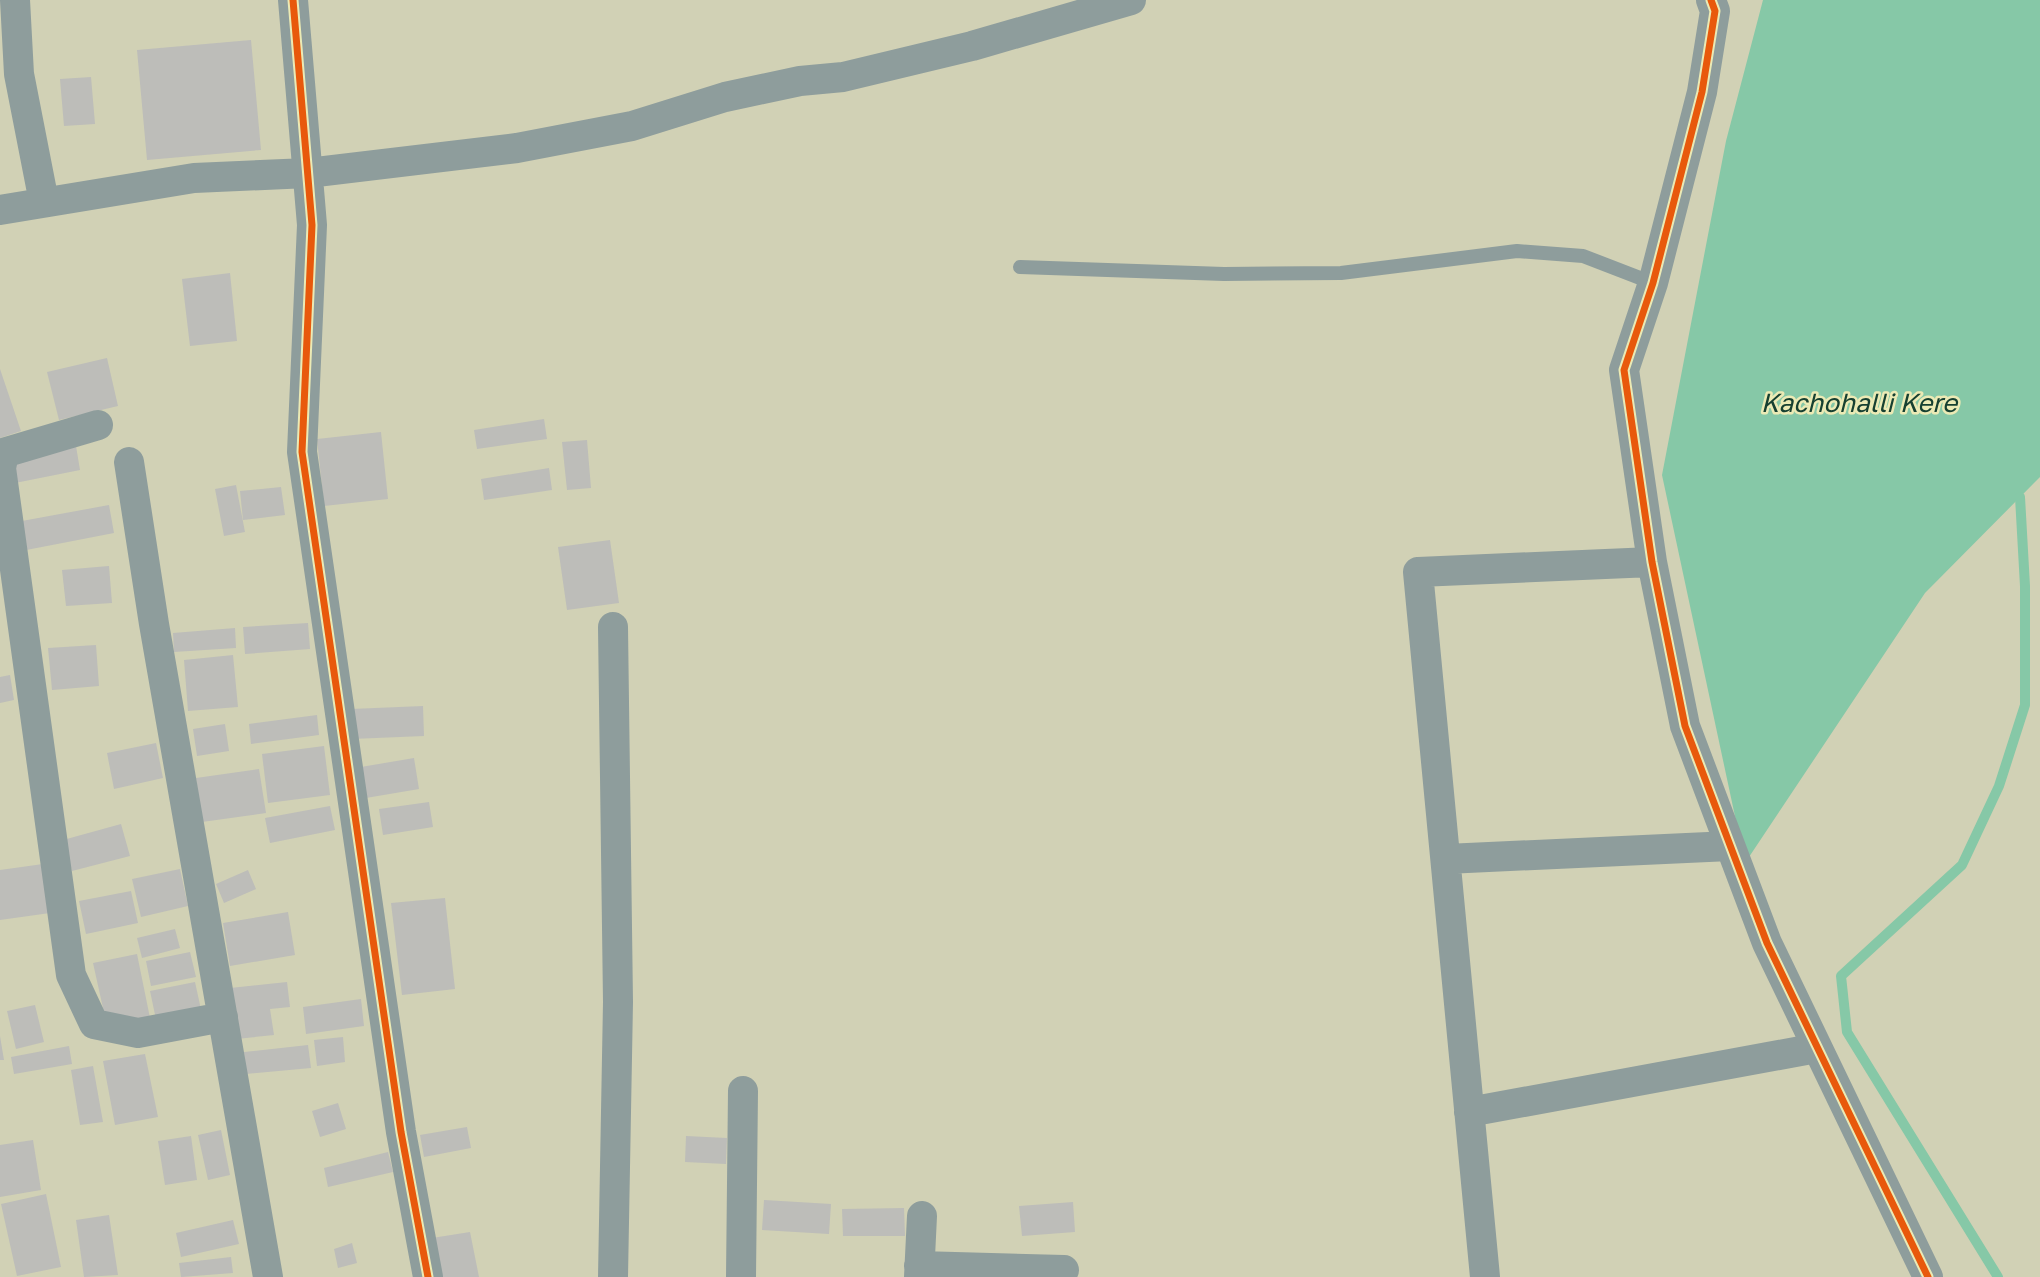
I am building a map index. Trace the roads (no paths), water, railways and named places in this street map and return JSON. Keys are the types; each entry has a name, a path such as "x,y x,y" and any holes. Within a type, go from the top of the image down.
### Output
{"street":[{"path":"15,0 19,74 44,202"},
{"path":"293,0 312,225 302,452 401,1132 428,1277"},
{"path":"0,209 194,178 308,173 517,148 632,126 724,97 800,82 843,77 972,46 1131,0"},
{"path":"1711,0 1715,11 1702,92 1653,283 1624,370 1652,562 1685,726 1767,943 1928,1277"},
{"path":"98,425 2,454 1,468 71,975 94,1024 138,1034 223,1017"},
{"path":"130,461 268,1277"},
{"path":"1485,1277 1418,572 1652,562"},
{"path":"612,627 618,1002 613,1277"},
{"path":"1446,859 1730,846"},
{"path":"1469,1112 1817,1048"},
{"path":"741,1277 743,1091"},
{"path":"922,1216 919,1271 1064,1270"}],"lane":[{"path":"1020,267 1224,274 1341,273 1517,251 1583,256 1653,283"}],"water":[{"name":"Kachohalli Kere","path":"1763,0 2040,0 2040,477 1925,593 1745,863 1662,475 1726,141"}],"waterway":[{"path":"1998,1277 1847,1032 1841,976 1962,865 1999,786 2025,705 2025,586 2020,497"}]}
